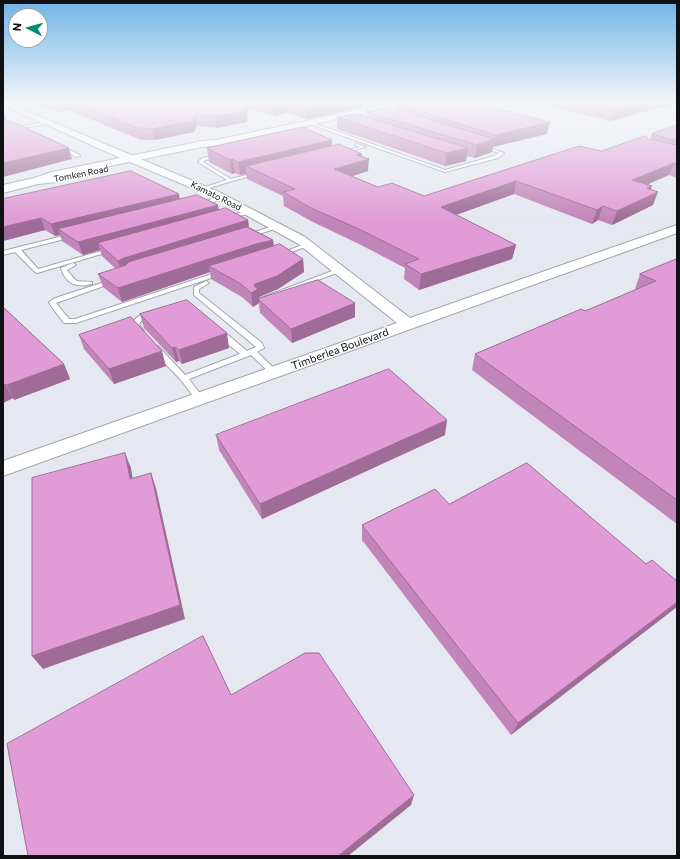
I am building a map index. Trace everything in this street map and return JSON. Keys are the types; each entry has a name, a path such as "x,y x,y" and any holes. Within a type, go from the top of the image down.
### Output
{"main road":[{"name":"Tomken Road","path":"3,189 38,181 59,180 135,160 209,147 216,143 225,141"}],"street":[{"name":"Kamato Road","path":"93,141 204,189 308,245 408,324"},
{"name":"Timberlea Boulevard","path":"3,469 677,229"}],"lane":[{"path":"333,154 364,146 352,141"},
{"path":"358,141 445,171 496,157 502,153 474,144"},
{"path":"59,146 78,156"},
{"path":"226,154 204,159 200,162 230,180"},
{"path":"471,160 478,162"},
{"path":"204,189 230,180 265,171"},
{"path":"191,206 222,198"},
{"path":"218,220 248,212"},
{"path":"240,238 276,227"},
{"path":"3,253 77,234"},
{"path":"273,257 308,245"},
{"path":"16,249 37,271 120,249 68,266 64,270 76,284 79,285 118,277 52,302 67,321 76,321 230,272 199,285 196,288 196,294 259,345 260,348 184,378"},
{"path":"260,299 340,270"},
{"path":"157,311 138,318 134,325 184,378 200,399"},
{"path":"215,329 274,372"}],"building":[{"path":"3,141 54,141 69,148 3,163"},
{"path":"239,141 327,141 238,162 233,159 230,160 207,148"},
{"path":"410,141 445,141 468,148 446,153"},
{"path":"464,141 488,141 477,145"},
{"path":"631,141 658,141 677,145 677,164 674,163 632,180 652,186 647,188 658,192 617,211 603,206 597,210 516,181 441,207 516,245 421,274 405,264 419,259 361,230 311,208 283,192 295,189 246,166 339,144 362,154 357,155 369,159 334,169 378,187 392,183 424,196 579,146 601,151"},
{"path":"131,171 179,194 51,224 41,218 3,227 3,199"},
{"path":"197,195 218,205 78,242 58,229"},
{"path":"226,208 248,220 118,261 98,243"},
{"path":"247,227 273,240 256,244 118,288 98,274 126,265 129,262"},
{"path":"280,244 303,259 277,276 255,284 254,286 258,289 251,293 241,284 209,266"},
{"path":"677,259 677,500 475,354 581,309 585,311 656,281 640,274"},
{"path":"318,280 355,303 291,329 258,299"},
{"path":"187,300 227,333 179,350 175,347 172,348 140,314"},
{"path":"3,307 64,364 7,385 3,385"},
{"path":"131,317 162,351 109,369 79,335"},
{"path":"389,369 447,420 260,504 216,435"},
{"path":"125,453 130,479 151,473 180,605 32,656 32,478"},
{"path":"527,463 646,564 652,560 677,581 677,602 518,723 362,525 435,489 449,504"},
{"path":"203,636 231,695 305,653 319,653 414,795 338,856 28,856 7,744"}]}
